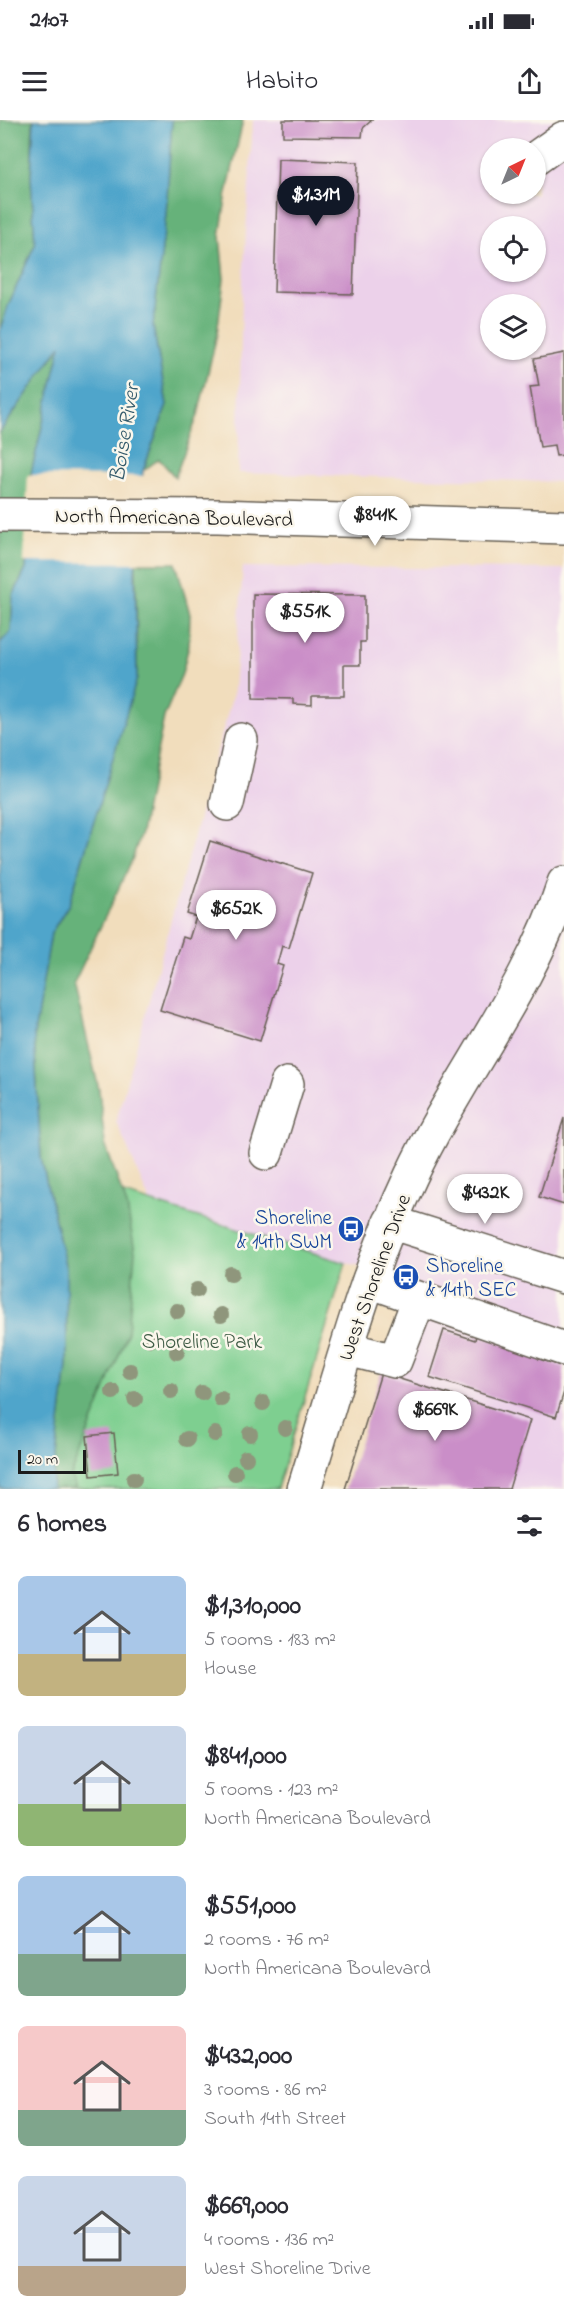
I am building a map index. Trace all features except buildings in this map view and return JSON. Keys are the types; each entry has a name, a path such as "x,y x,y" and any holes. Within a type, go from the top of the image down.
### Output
{"street":[{"path":"546,151 564,138"},
{"name":"North Americana Boulevard","path":"0,515 186,516 564,527"},
{"path":"227,804 241,740"},
{"name":"West Shoreline Drive","path":"304,1489 369,1281 390,1222 412,1173 435,1131 521,984 558,902 564,883"},
{"path":"266,1153 287,1084"},
{"path":"390,1222 564,1277"},
{"path":"369,1281 564,1349"},
{"path":"348,1349 395,1361 419,1299"}],"shaded area":[{"path":"253,120 564,120 564,482 238,473 242,298"},
{"path":"243,567 564,569 564,1489 347,1489 412,1275 346,1263 150,1202 116,1121 234,690"}],"green space":[{"path":"0,120 33,120 31,177 35,244 8,306 0,331"},
{"path":"172,120 243,120 220,236 224,279 217,334 198,415 175,477 159,459 143,471 167,405 153,326 166,214"},
{"path":"62,343 31,474 26,569 13,596 11,631 0,643 0,432"},
{"path":"136,563 176,563 190,614 189,645 182,674 164,717 141,833 132,860 74,983 99,1090 105,1144 127,1206 135,1252 128,1332 71,1476 76,1489 52,1489 67,1365 66,1269 41,1158 34,1035 51,933 69,904 137,678"},
{"name":"Shoreline Park","path":"111,1190 346,1263 277,1489 76,1489 70,1476"}],"water":[{"name":"Boise River","path":"34,120 172,120 166,214 153,326 167,405 143,471 135,571 137,678 69,904 51,933 34,1035 41,1158 66,1269 67,1365 52,1489 0,1489 0,643 11,631 13,596 26,569 31,474 61,345 0,432 0,331 8,306 35,244 31,177"}],"pier":[{"path":"28,475 145,476 139,563 24,562"}],"place":[{"name":"Shoreline & 14th SWM","path":"351,1229"},
{"name":"Shoreline & 14th SEC","path":"406,1277"}]}
